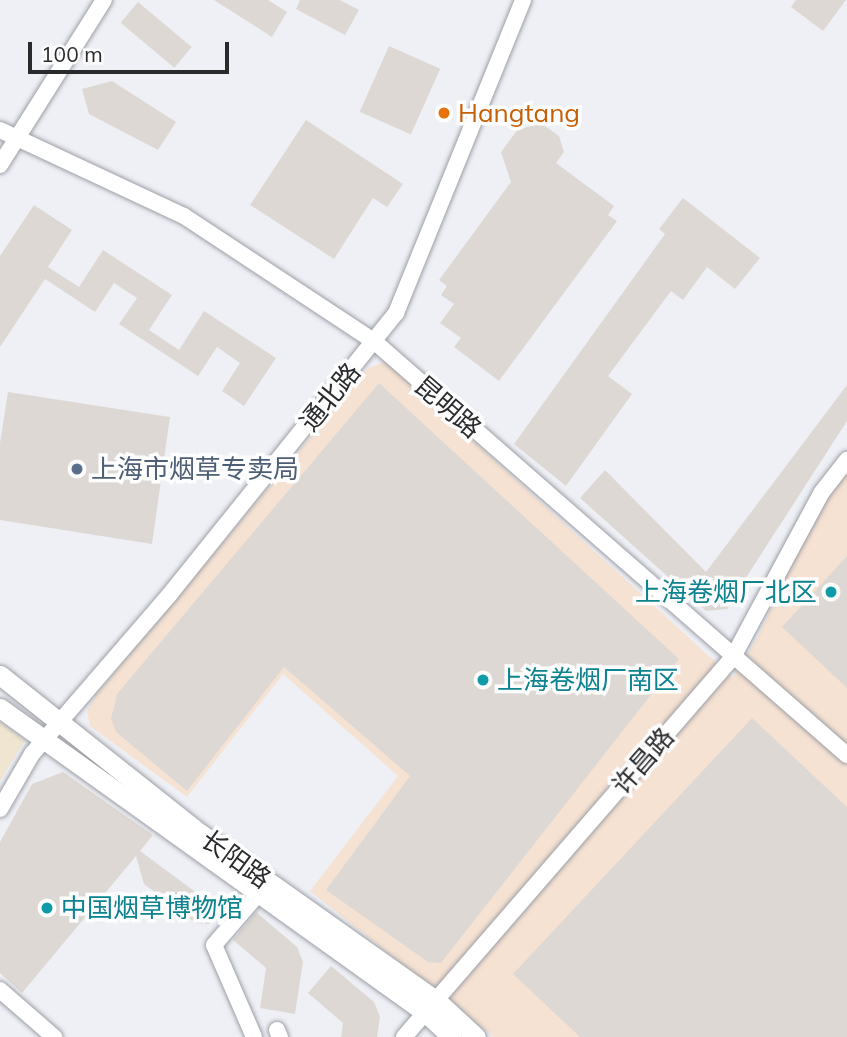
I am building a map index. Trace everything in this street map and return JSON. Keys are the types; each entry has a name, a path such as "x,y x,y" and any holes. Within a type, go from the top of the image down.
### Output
{"main road":[{"name":"长阳路","path":"0,676 60,726 214,844 432,1007 452,1037"},
{"name":"长阳路","path":"0,708 259,893 476,1037"}],"street":[{"path":"0,165 104,0"},
{"name":"通北路","path":"0,809 45,741 396,313 523,0"},
{"name":"昆明路","path":"0,130 184,216 374,342 847,755"},
{"name":"许昌路","path":"404,1037 733,656 822,492 847,460"},
{"path":"254,1037 214,945 259,893"},
{"path":"0,990 54,1037"}],"shaded area":[{"path":"386,361 733,678 759,635 810,523 847,472 847,1037 494,1037 310,891 398,776 283,674 187,797 90,726 87,711 96,695 367,369"},
{"path":"0,722 25,740 0,781"}],"building":[{"path":"214,0 268,0 287,12 272,37"},
{"path":"300,0 340,0 359,10 345,35 296,9"},
{"path":"796,0 846,0 823,31 791,7"},
{"path":"138,2 192,47 174,68 121,23"},
{"path":"389,46 440,69 411,135 360,112"},
{"path":"112,81 176,122 158,150 89,114 82,89"},
{"path":"306,120 403,184 387,207 373,198 334,259 250,205"},
{"path":"542,124 559,136 564,152 556,163 614,206 608,215 617,221 499,381 454,347 461,338 440,323 454,304 441,295 447,286 439,280 511,182 501,152 518,129"},
{"path":"683,198 760,258 735,289 707,267 683,300 671,291 608,376 632,394 566,486 514,444 665,234 659,229"},
{"path":"34,205 72,230 48,267 79,287 103,250 172,295 149,330 179,350 204,311 276,358 244,406 222,391 240,363 217,347 198,376 119,324 137,298 114,283 95,312 45,279 0,347 0,256"},
{"name":"上海卷烟厂南区","path":"379,383 679,659 441,963 428,962 326,890 410,776 284,667 187,791 116,732 111,719 117,694"},
{"path":"847,385 847,421 740,587 744,590 727,609 706,611 580,498 605,470 706,572"},
{"path":"8,392 170,417 152,544 0,520 0,443"},
{"name":"上海卷烟厂北区","path":"847,556 847,688 782,627"},
{"path":"752,718 847,807 847,1037 580,1037 513,974"},
{"name":"中国烟草博物馆","path":"63,772 153,835 140,851 220,910 209,924 196,923 144,884 136,856 22,993 0,973 0,842 32,784"},
{"path":"256,912 297,947 303,962 295,1014 260,1008 266,968 233,940"},
{"path":"331,966 374,1002 380,1017 377,1037 341,1037 343,1023 308,993"}],"place":[{"name":"Hangtang","path":"444,113"},
{"name":"上海市烟草专卖局","path":"77,469"},
{"name":"上海卷烟厂北区","path":"831,592"},
{"name":"上海卷烟厂南区","path":"483,680"},
{"name":"中国烟草博物馆","path":"47,908"}]}
